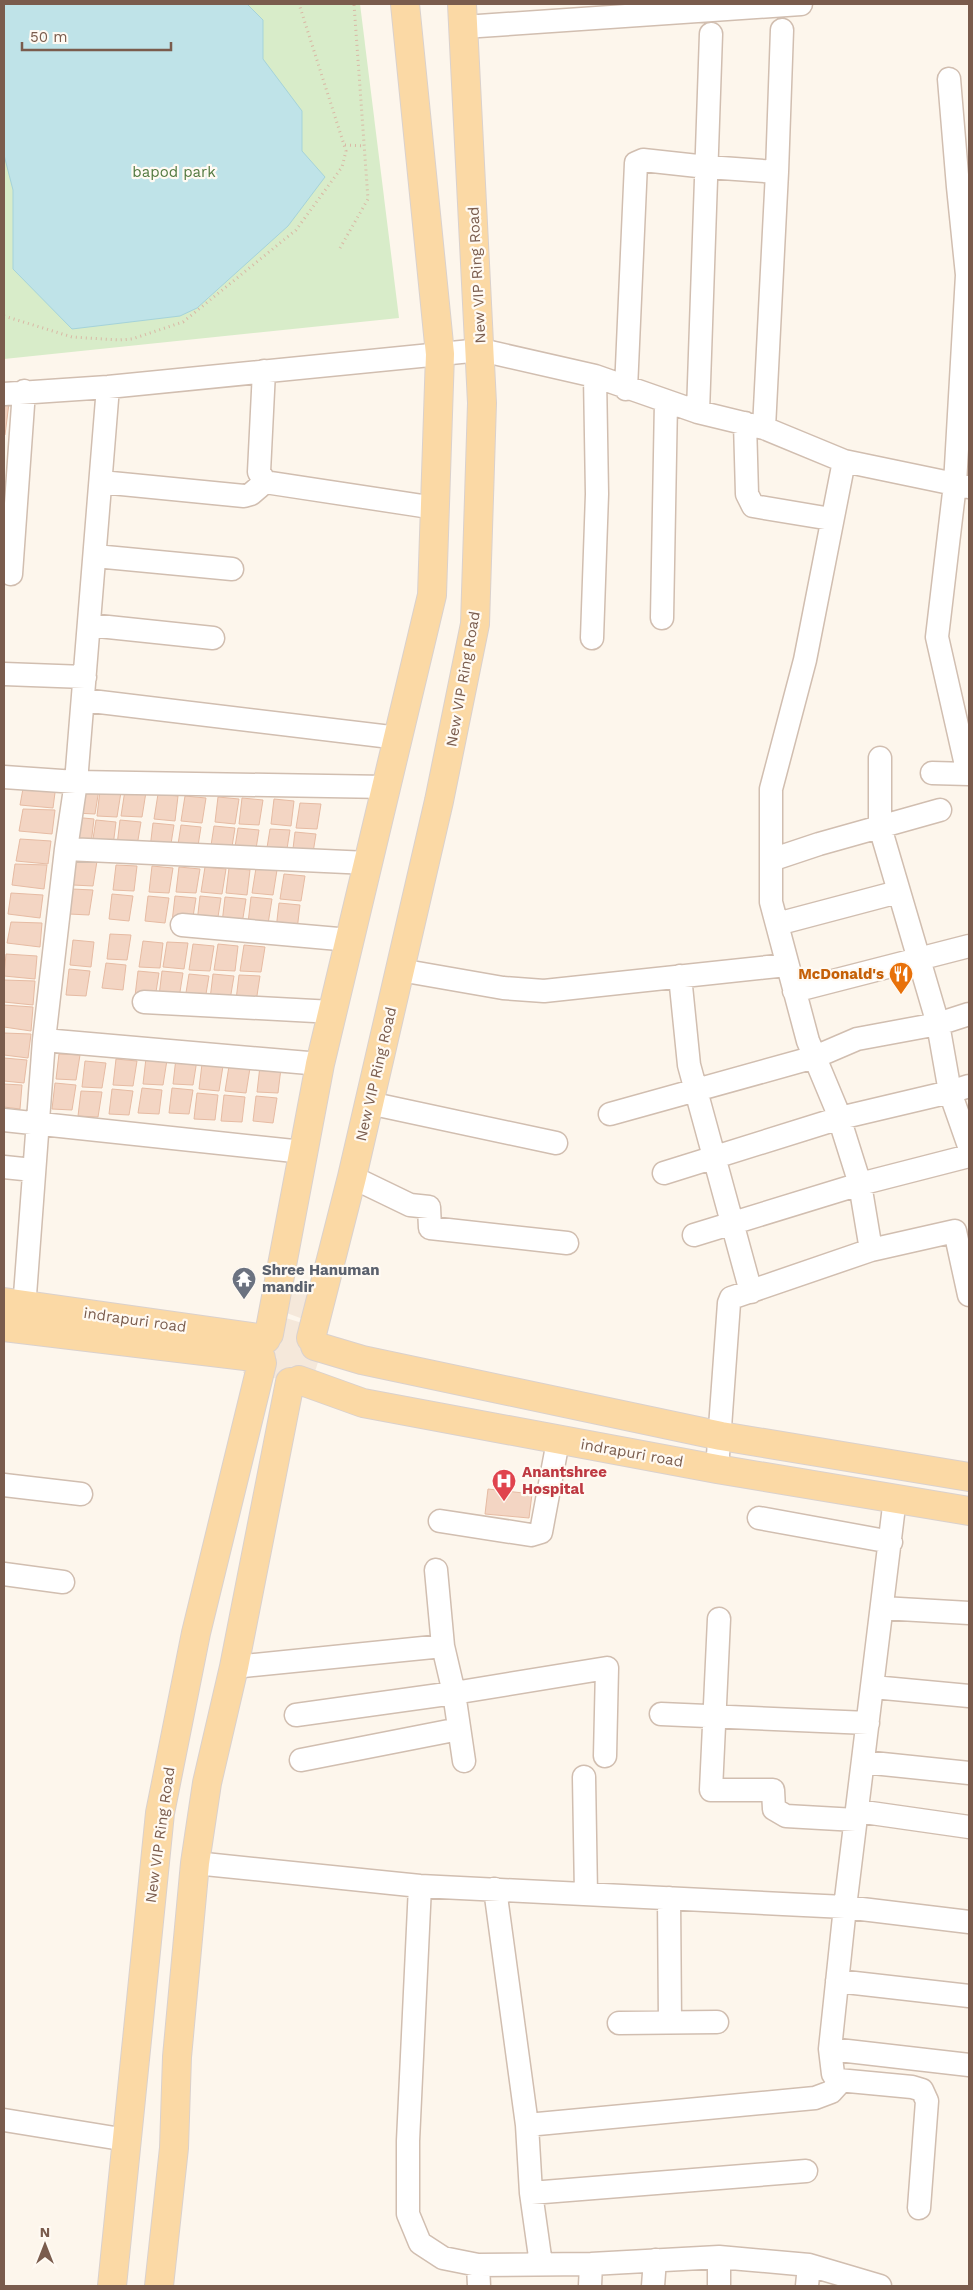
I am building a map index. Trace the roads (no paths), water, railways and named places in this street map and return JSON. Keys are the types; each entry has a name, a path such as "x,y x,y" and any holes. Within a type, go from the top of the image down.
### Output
{"main road":[{"name":"New VIP Ring Road","path":"112,2286 160,1813 196,1633 264,1349 320,1064 432,595 440,354 405,4"},
{"name":"New VIP Ring Road","path":"313,1342 440,801 475,624 482,403 481,350 463,15"},
{"name":"indrapuri road","path":"14,1316 264,1349"},
{"path":"313,1342 315,1364 310,1372 294,1381 277,1380 269,1375 264,1349 288,1327 305,1332 313,1342 362,1360 721,1436 969,1477"},
{"name":"indrapuri road","path":"294,1381 363,1403 558,1441 969,1511"},
{"path":"159,2286 174,2148 177,2056 195,1863 207,1783 234,1667 294,1381"}],"street":[{"path":"463,15 801,4"},
{"path":"782,30 777,172 755,425 747,494 753,506 831,519"},
{"path":"698,412 711,34"},
{"path":"932,773 969,774 937,637 962,486 968,275 964,186 949,79"},
{"path":"626,389 636,163 643,160 707,168 777,172"},
{"path":"11,574 14,393 108,387 481,350 594,376 626,389 698,412 755,425 844,461 962,486"},
{"path":"264,372 259,472 265,482"},
{"path":"592,638 597,494 594,376"},
{"path":"14,1316 33,1170 44,1040 66,849 76,782 108,387"},
{"path":"662,618 666,401"},
{"path":"844,461 831,519 805,660 771,789 771,902 794,991 815,1057 840,1118 860,1184 871,1250"},
{"path":"101,482 244,496 250,494 265,482 436,508"},
{"path":"94,556 232,569"},
{"path":"89,625 213,638"},
{"path":"4,674 85,677"},
{"path":"83,700 399,738"},
{"path":"880,758 880,827 917,959 960,1089 969,1146"},
{"path":"4,776 76,782 387,787"},
{"path":"771,860 940,810"},
{"path":"66,849 368,863"},
{"path":"777,924 898,892"},
{"path":"182,925 350,940"},
{"path":"794,991 969,946"},
{"path":"400,970 524,990 544,991 786,965"},
{"path":"680,976 690,1065 751,1292"},
{"path":"144,1002 332,1012"},
{"path":"610,1114 815,1057 857,1039 938,1024 969,1014"},
{"path":"44,1040 320,1064"},
{"path":"664,1173 840,1118 960,1089"},
{"path":"369,1103 556,1143"},
{"path":"4,1120 303,1152"},
{"path":"694,1235 860,1184 969,1156"},
{"path":"4,1167 33,1170"},
{"path":"352,1176 410,1205 429,1206 430,1228 567,1243"},
{"path":"717,1469 721,1436 729,1303 731,1298 871,1250 962,1229 969,1295"},
{"path":"440,1521 531,1535 541,1532 558,1441"},
{"path":"4,1484 81,1494"},
{"path":"895,1498 845,1907 830,2049 833,2074 841,2081 912,2086 922,2090 927,2101 919,2208"},
{"path":"759,1518 891,1542"},
{"path":"436,1570 444,1646 454,1693 464,1761"},
{"path":"4,1574 63,1582"},
{"path":"882,1608 969,1613"},
{"path":"719,1619 711,1790 773,1790 774,1809 786,1816 856,1816 969,1827"},
{"path":"234,1667 444,1646"},
{"path":"296,1715 454,1693 606,1668 605,1756"},
{"path":"872,1688 969,1696"},
{"path":"661,1714 868,1724"},
{"path":"301,1760 459,1729"},
{"path":"863,1762 969,1773"},
{"path":"584,1777 586,1894"},
{"path":"195,1863 420,1886 845,1907 969,1922"},
{"path":"420,1886 408,2141 408,2214 420,2243 442,2258 478,2276 541,2264 590,2275 655,2260 719,2257 808,2276 877,2286"},
{"path":"495,1890 527,2125 531,2194 541,2264"},
{"path":"669,1898 670,2022"},
{"path":"837,1981 969,1996"},
{"path":"620,2022 717,2022"},
{"path":"830,2049 969,2065"},
{"path":"527,2125 815,2098 831,2092 841,2081"},
{"path":"4,2120 127,2140"},
{"path":"531,2194 806,2171"},
{"path":"719,2257 719,2286"},
{"path":"653,2286 655,2260"}],"water":[{"name":"bapod park","path":"4,4 247,4 263,20 263,59 302,111 302,151 325,177 288,226 197,308 180,316 72,329 13,269 13,190 4,155"}],"place":[{"name":"McDonald's","path":"901,995"},
{"name":"Shree Hanuman mandir","path":"244,1300"},
{"name":"Anantshree Hospital","path":"504,1502"}]}
